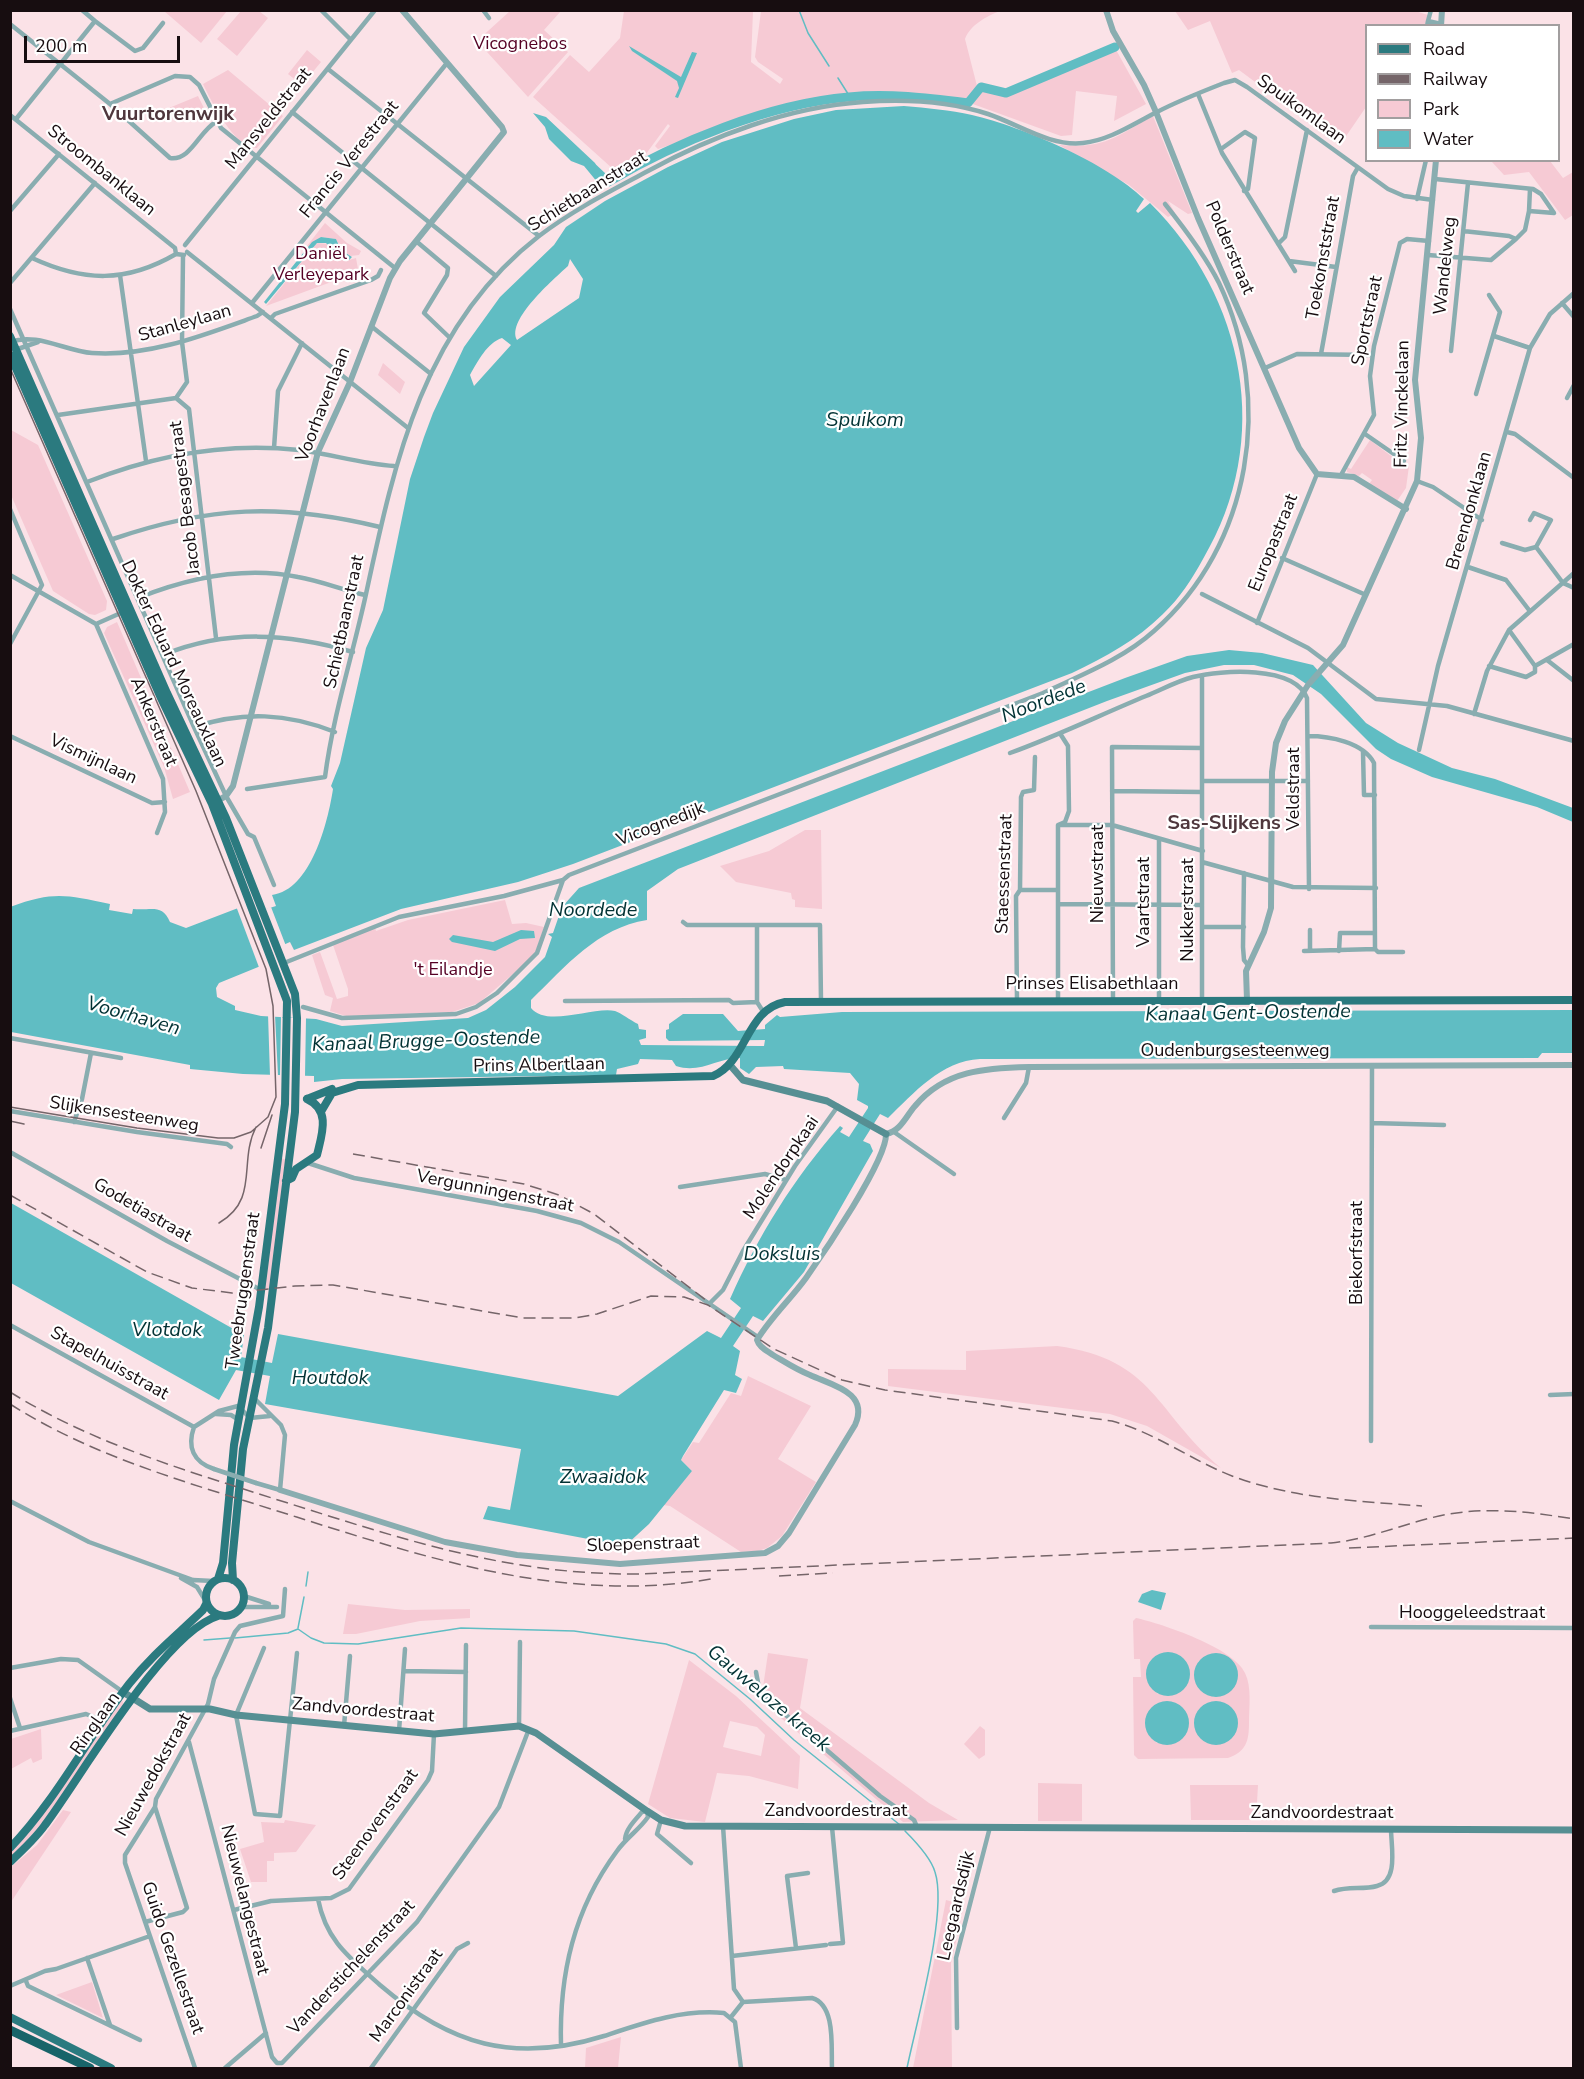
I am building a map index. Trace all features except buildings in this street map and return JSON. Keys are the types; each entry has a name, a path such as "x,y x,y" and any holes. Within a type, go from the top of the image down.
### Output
{"highway":[{"path":"10,2030 90,2068"}],"main road":[{"name":"Dokter Eduard Moreauxlaan","path":"12,346 127,610 215,802 275,950 288,1007"},
{"name":"Dokter Eduard Moreauxlaan","path":"275,950 284,963 300,1007"},
{"name":"Prinses Elisabethlaan","path":"764,1013 780,1003 822,1002 1574,1000"},
{"name":"Tweebruggenstraat","path":"233,1580 232,1563 240,1472 260,1375 270,1308 295,1101 296,1076 292,1018 288,1007"},
{"name":"Tweebruggenstraat","path":"216,1580 223,1563 239,1420 259,1307 285,1104 292,1018 300,1007"},
{"path":"764,1013 751,1029 732,1062 743,1080 797,1092 842,1108 886,1134"},
{"name":"Prins Albertlaan","path":"285,1104 307,1099 339,1086 698,1079 718,1074 732,1062"},
{"path":"286,1181 292,1178 296,1169 317,1155 323,1121 322,1110 328,1095 345,1087"},
{"path":"307,1099 322,1110"},
{"path":"281,1135 289,1158 296,1162 308,1163"},
{"path":"216,1580 233,1580 243,1590 242,1607 231,1616 218,1616 206,1602 207,1589 216,1580"},
{"name":"Ringlaan","path":"10,1848 41,1810 123,1692 152,1656 203,1610 206,1602"},
{"name":"Ringlaan","path":"10,1862 45,1826 158,1666 203,1622 218,1616"},
{"name":"Zandvoordestraat","path":"123,1692 150,1710 206,1708 236,1715 434,1734 519,1726 529,1729 646,1811 661,1820 685,1826 1574,1830"},
{"path":"13,2017 111,2068"}],"street":[{"path":"82,10 135,51 142,48 163,23"},
{"path":"321,10 351,40"},
{"name":"Mansveldstraat","path":"186,245 375,10"},
{"path":"402,10 447,63"},
{"path":"483,10 489,18"},
{"name":"Polderstraat","path":"1106,10 1113,31 1156,112 1198,218 1299,448 1317,474"},
{"path":"1428,23 1431,10"},
{"path":"16,119 95,21"},
{"path":"10,24 110,104 166,156 174,159 186,154 208,126 216,122"},
{"name":"Francis Verestraat","path":"252,303 447,63"},
{"name":"Voorhavenlaan","path":"226,796 233,786 305,513 318,452 350,382 395,268 504,129 447,63"},
{"path":"328,69 539,236"},
{"path":"110,104 175,76 186,76 199,85 216,122 256,157 395,268"},
{"name":"Spuikomlaan","path":"1082,143 1111,136 1156,112 1227,81 1238,81 1357,169 1395,193 1433,200"},
{"path":"1198,94 1221,149 1244,191 1295,270"},
{"name":"Schietbaanstraat","path":"247,789 325,777 394,466 408,428 449,337 496,276 539,236 662,163 736,132 792,114 845,103 885,101 946,104 989,114 1054,140 1082,143"},
{"path":"292,112 496,276"},
{"name":"Stroombanklaan","path":"10,115 175,248"},
{"path":"1278,244 1285,237 1307,130"},
{"path":"1221,149 1245,132 1255,138 1248,189 1244,191"},
{"path":"10,211 59,154"},
{"path":"1417,198 1426,162"},
{"name":"Fritz Vinckelaan","path":"1248,965 1267,923 1271,908 1271,781 1278,735 1306,688 1343,645 1406,509 1416,481 1421,438 1415,380 1436,162"},
{"name":"Toekomststraat","path":"1321,354 1353,176 1357,169"},
{"path":"1435,179 1530,189 1541,195 1554,213 1528,211"},
{"path":"10,283 95,183"},
{"name":"Wandelweg","path":"1451,351 1468,183"},
{"path":"1428,255 1491,260 1525,230 1530,189"},
{"name":"Vicognedijk","path":"284,963 399,917 504,896 563,880 569,875 1043,693 1107,662 1137,644 1167,620 1189,595 1228,528 1239,498 1246,460 1249,419 1246,382 1237,332 1219,284 1208,264 1165,204"},
{"path":"1463,231 1509,236 1516,239"},
{"name":"Sportstraat","path":"1341,475 1365,434 1374,412 1370,376 1372,355 1400,243 1407,239 1429,241"},
{"path":"416,241 448,268 447,275 424,313 449,337"},
{"path":"176,254 175,248 181,243 186,245"},
{"name":"Jacob Besagestraat","path":"186,245 182,342 187,382 176,398 189,409 216,638"},
{"path":"32,258 75,274 120,275 153,266 176,254 185,254 252,303 408,428"},
{"path":"1289,261 1336,267"},
{"path":"271,318 275,314 371,280 378,276 381,270"},
{"path":"120,275 146,461"},
{"name":"Breendonklaan","path":"1419,750 1427,703 1482,520 1530,348 1550,314 1574,293"},
{"path":"1476,394 1500,312 1490,295"},
{"path":"1562,303 1574,317"},
{"name":"Dokter Eduard Moreauxlaan","path":"10,309 226,796"},
{"name":"Stanleylaan","path":"23,338 89,353 131,353 182,342 263,312"},
{"path":"371,326 431,374"},
{"path":"1494,336 1530,348"},
{"path":"12,346 23,338"},
{"name":"Stanleylaan","path":"12,346 41,342"},
{"path":"274,448 278,391 302,344"},
{"path":"1265,368 1297,354 1372,355"},
{"path":"1568,398 1574,385"},
{"path":"58,416 176,398"},
{"path":"1507,432 1515,434 1574,478"},
{"path":"1365,434 1404,461"},
{"path":"87,482 146,461 194,452 274,448 318,452 394,466"},
{"path":"1317,474 1328,477 1341,475 1357,478 1384,498 1406,509"},
{"name":"Europastraat","path":"1257,623 1317,474"},
{"path":"1416,481 1432,487 1482,520"},
{"path":"10,509 42,585 10,645"},
{"path":"113,539 202,514 247,511 305,513 380,527"},
{"path":"1502,543 1526,550 1536,547 1551,520 1534,513 1530,520"},
{"path":"1536,547 1563,583 1574,588"},
{"path":"1282,558 1366,595"},
{"path":"1468,567 1506,580 1529,610"},
{"path":"1474,714 1489,666 1509,630 1529,610 1574,573"},
{"path":"10,575 96,624 127,610"},
{"path":"138,598 210,576 289,575 365,596"},
{"path":"1202,594 1308,648 1376,699 1389,702 1427,703 1574,741"},
{"name":"Ankerstraat","path":"96,624 159,771 165,812 157,833"},
{"path":"1489,666 1528,677 1535,672 1535,666 1509,630"},
{"path":"163,655 216,638 273,636 308,640 353,652"},
{"path":"1535,666 1574,644"},
{"path":"1547,660 1574,681"},
{"path":"1010,753 1061,735 1182,681 1202,676 1243,672 1267,674 1306,688"},
{"name":"Nukkerstraat","path":"1202,676 1202,1000"},
{"name":"Veldstraat","path":"1306,688 1309,889"},
{"path":"194,727 252,714 303,721 334,732"},
{"path":"1058,825 1065,822 1069,811 1068,746 1061,735"},
{"name":"Vismijnlaan","path":"10,736 152,803 165,802"},
{"path":"1308,736 1335,738 1363,752 1374,763 1375,949"},
{"name":"Nieuwstraat","path":"1113,1000 1112,747 1202,747"},
{"path":"1363,752 1364,795 1375,795"},
{"name":"Staessenstraat","path":"1017,1000 1016,896 1020,890 1021,797 1023,792 1034,790 1035,757"},
{"path":"1203,781 1308,781"},
{"path":"1112,790 1202,792"},
{"path":"215,802 226,796 248,834 254,837 274,885"},
{"path":"1058,825 1112,825 1203,851"},
{"path":"1058,825 1058,1000"},
{"name":"Vaartstraat","path":"1159,840 1159,1001"},
{"path":"1202,862 1271,879 1288,886 1309,889 1376,888"},
{"path":"1244,873 1244,960 1248,965 1247,1000"},
{"path":"300,1007 342,1018 456,1014 476,1007 497,993 537,954 563,880"},
{"path":"1020,890 1058,890"},
{"path":"1059,904 1202,905"},
{"path":"683,922 687,925 820,925 822,1002"},
{"path":"757,925 756,1002 764,1013"},
{"path":"1203,927 1244,927"},
{"path":"1310,930 1307,951 1375,949 1378,952 1402,952"},
{"path":"1339,951 1340,933 1375,933"},
{"path":"565,1001 729,1000 734,1003 756,1002"},
{"path":"10,1038 121,1058"},
{"path":"74,1122 82,1099 91,1053"},
{"name":"Oudenburgsesteenweg","path":"894,1132 925,1095 952,1077 992,1068 1574,1065"},
{"name":"Biekorfstraat","path":"1371,1441 1372,1066"},
{"path":"1004,1118 1026,1083 1029,1067"},
{"name":"Molendorpkaai","path":"709,1304 723,1290 743,1251 786,1180 842,1108"},
{"name":"Slijkensesteenweg","path":"10,1111 227,1144 231,1147"},
{"path":"1372,1123 1443,1125"},
{"path":"758,1337 806,1278 851,1207 879,1158 886,1134 894,1132 954,1174"},
{"name":"Godetiastraat","path":"10,1152 158,1236 261,1290"},
{"path":"317,1155 326,1170"},
{"name":"Vergunningenstraat","path":"308,1163 354,1178 545,1213 581,1224 610,1236 709,1304"},
{"path":"680,1187 765,1174 786,1180"},
{"name":"Sloepenstraat","path":"194,1427 190,1439 192,1451 199,1462 214,1469 445,1542 517,1555 620,1564 765,1553 778,1546 789,1533 855,1425 859,1412 855,1400 848,1391 790,1365 758,1345 758,1337 709,1304"},
{"path":"259,1307 266,1310 270,1308"},
{"name":"Stapelhuisstraat","path":"10,1325 194,1427"},
{"path":"1550,1395 1574,1394"},
{"path":"255,1399 281,1425 285,1435 280,1490"},
{"path":"194,1427 226,1409 241,1407 250,1418 270,1416"},
{"path":"216,1414 231,1415 239,1420"},
{"path":"11,1503 80,1538 193,1580 216,1580"},
{"path":"168,1570 197,1587 206,1602"},
{"name":"Nieuwedokstraat","path":"125,1855 155,1807 156,1799 206,1708 213,1679 235,1632 240,1626 283,1616 285,1589"},
{"path":"242,1607 277,1607 244,1596"},
{"name":"Hooggeleedstraat","path":"1371,1627 1574,1628"},
{"path":"519,1726 520,1642"},
{"path":"465,1731 466,1645"},
{"path":"264,1648 236,1715 255,1814 280,1816 297,1653"},
{"path":"399,1731 405,1649"},
{"path":"344,1726 350,1656"},
{"path":"10,1668 72,1658 123,1692"},
{"path":"404,1671 466,1672"},
{"path":"756,1672 765,1697 880,1796 914,1820 915,1827"},
{"path":"10,1698 20,1728"},
{"path":"10,1731 86,1714 103,1722"},
{"name":"Vanderstichelenstraat","path":"278,2063 282,2063 417,1922 499,1807 529,1729"},
{"name":"Steenovenstraat","path":"234,1910 271,1901 331,1898 349,1889 421,1790 432,1771 434,1734"},
{"name":"Nieuwelangestraat","path":"189,1742 272,2057 278,2063"},
{"path":"146,1923 186,1911 155,1807"},
{"path":"561,2046 562,1980 574,1930 593,1886 626,1839 648,1817 646,1811 635,1820 626,1833 626,1839"},
{"path":"661,1820 657,1834 692,1863"},
{"path":"723,1826 734,1989 743,2002"},
{"path":"732,1956 843,1943 832,1827"},
{"name":"Leegaardsdijk","path":"957,2028 956,1958 990,1827"},
{"path":"1334,1891 1347,1887 1377,1886 1385,1882 1392,1872 1391,1829"},
{"name":"Guido Gezellestraat","path":"125,1855 195,2068"},
{"path":"796,1948 787,1876 808,1873"},
{"path":"318,1899 331,1938 412,2011 440,2029 476,2041 512,2048 561,2046 666,2017 716,2012 731,2017 735,2022 741,2068"},
{"path":"10,1986 26,1981 26,1978 150,1936"},
{"name":"Marconistraat","path":"371,2068 457,1949 468,1943"},
{"path":"87,1958 110,2025"},
{"path":"26,1981 28,1986 140,2040"},
{"path":"731,2017 743,2002 812,1998 820,2000 826,2006 828,2017 832,2068"},
{"path":"225,2068 266,2032"}],"green space":[{"path":"1412,10 1428,15 1425,24 1365,24 1365,108 1340,145 1239,70 1232,73 1210,21 1188,30 1175,11"},
{"path":"164,11 227,11 201,43"},
{"path":"241,11 259,11 268,18 237,56 217,39"},
{"name":"Vicognebos","path":"510,11 561,11 544,30 568,52 528,97 477,41"},
{"path":"624,11 753,11 751,62 780,84 783,79 758,62 755,57 761,11 1000,11 975,25 965,39 977,86 966,101 903,94 814,98 658,149 655,146 670,126 668,124 643,158 638,162 635,158 622,168 613,169 533,97 570,55 589,72 620,38"},
{"path":"1115,48 1146,104 1114,121 1117,96 1076,91 1072,135 1061,136 970,103 981,88 1006,94"},
{"path":"307,50 321,62 302,85 288,74"},
{"path":"228,70 283,116 257,148 240,141 232,133 203,84"},
{"path":"198,96 205,110 175,122 169,108"},
{"path":"1153,116 1192,213 1188,214 1168,201 1175,213 1168,217 1129,185 1059,145 1088,145 1109,140"},
{"path":"1492,162 1551,162 1563,178 1573,172 1573,215 1565,220 1529,172 1504,175"},
{"path":"325,223 347,243 361,251 359,255 350,256 341,250 336,239 321,237 303,251"},
{"name":"Daniël Verleyepark","path":"317,243 328,244 336,253 349,260 356,258 358,269 353,274 266,306"},
{"path":"383,363 405,382 400,394 378,375"},
{"path":"11,430 38,445 107,601 106,610 95,615 89,614 53,591 11,495"},
{"path":"1370,440 1395,459 1393,463 1399,467 1403,462 1409,466 1406,488 1397,501 1369,484 1372,480 1362,473 1359,476 1347,472 1347,467 1351,469"},
{"path":"117,622 190,792 173,799 164,767 104,633 107,627"},
{"path":"805,830 821,830 822,909 795,907 795,900 792,899 791,893 736,882 720,866 769,851"},
{"name":"'t Eilandje","path":"505,900 512,924 526,923 544,927 534,956 479,1003 452,1012 346,1016 330,1011 333,998 325,995 312,955 320,952 337,999 348,996 348,989 333,945 375,927 376,931 408,920"},
{"path":"281,1158 287,1160 270,1289 264,1290"},
{"path":"1057,1346 1090,1353 1115,1363 1135,1376 1199,1448 1221,1468 1147,1426 1110,1414 888,1386 888,1369 966,1370 966,1351"},
{"path":"748,1376 811,1406 778,1459 816,1482 782,1536 767,1548 741,1552 670,1506 663,1505 692,1471 681,1460 693,1442 699,1443 731,1393 741,1396"},
{"path":"348,1604 405,1610 470,1609 470,1618 420,1621 356,1634 343,1634"},
{"path":"1136,1618 1179,1631 1213,1646 1238,1664 1249,1684 1250,1697 1248,1735 1239,1753 1228,1758 1138,1759 1134,1755 1133,1677 1141,1677 1140,1659 1134,1659 1133,1621","holes":["1211,1654 1225,1656 1232,1660 1228,1693 1213,1697 1198,1662","1177,1655 1188,1665 1189,1680 1185,1687 1158,1694 1148,1683 1148,1667 1157,1657","1169,1702 1182,1708 1188,1722 1157,1743 1147,1732"]},
{"path":"768,1653 808,1659 800,1708 929,1803 958,1820 903,1822 761,1701"},
{"path":"689,1660 736,1696 800,1756 798,1789 749,1776 717,1773 705,1822 670,1818 648,1804","holes":["730,1721 757,1727 765,1735 761,1756 723,1747"]},
{"path":"122,1700 124,1705 38,1829 11,1858 11,1852 31,1830"},
{"path":"980,1726 985,1730 985,1755 979,1759 964,1744"},
{"path":"41,1729 42,1759 33,1763 31,1758 11,1769 11,1739"},
{"path":"1038,1783 1082,1784 1082,1821 1038,1821"},
{"path":"1190,1785 1258,1785 1256,1820 1191,1820"},
{"path":"63,1810 71,1812 11,1902 11,1867 37,1845"},
{"path":"285,1820 316,1825 296,1852 274,1853 274,1861 267,1861 267,1882 251,1882 240,1849 264,1842 261,1822 284,1823"},
{"path":"946,1900 964,1905 951,1963 952,2068 913,2068"},
{"path":"92,1982 103,2018 56,1995"},
{"path":"621,2037 618,2068 585,2068 586,2048"}],"water":[{"path":"629,46 681,77 692,52 697,53 678,98 675,97 679,88 677,81 632,51"},
{"name":"Spuikom","path":"904,106 930,108 972,115 1039,137 1109,172 1144,199 1136,211 1138,213 1150,203 1182,240 1208,282 1227,326 1239,372 1242,419 1238,466 1225,513 1203,559 1185,588 1169,608 1142,632 1072,673 573,864 518,882 401,909 294,950 290,942 265,953 268,963 219,983 216,988 217,997 235,1006 235,1010 261,1016 316,1019 342,1026 468,1018 486,1010 515,987 545,957 552,937 548,934 553,933 562,907 579,888 1125,678 1187,656 1229,650 1262,653 1313,665 1366,723 1398,743 1452,768 1495,779 1573,808 1573,822 1537,807 1432,777 1391,759 1376,749 1321,694 1293,675 1254,665 1224,665 1185,673 1107,701 678,869 647,891 647,920 613,931 583,950 531,1000 531,1008 538,1014 548,1016 615,1011 638,1024 639,1029 646,1030 646,1038 639,1040 641,1045 758,1046 764,1046 765,1040 669,1041 666,1038 666,1030 669,1029 669,1024 683,1014 723,1014 738,1031 765,1029 765,1025 777,1015 780,1017 842,1012 1573,1010 1574,1053 1542,1053 1538,1058 980,1059 953,1066 929,1080 888,1118 880,1114 863,1141 870,1144 873,1151 804,1272 763,1321 753,1316 733,1346 740,1351 735,1375 742,1379 736,1393 724,1390 681,1460 692,1471 649,1524 625,1546 483,1519 488,1506 510,1510 521,1449 265,1404 270,1376 236,1370 219,1400 11,1283 11,1203 244,1335 241,1357 272,1363 278,1334 618,1396 707,1331 721,1338 741,1308 730,1299 778,1208 807,1166 840,1126 843,1128 840,1132 849,1137 868,1108 857,1100 859,1084 850,1073 784,1069 783,1066 756,1067 749,1074 740,1068 740,1058 693,1068 676,1066 672,1060 640,1059 638,1064 617,1069 616,1075 342,1079 314,1082 314,1076 243,1074 190,1069 190,1065 11,1032 10,907 50,897 70,897 110,904 109,910 132,914 133,909 160,910 170,922 186,928 246,905 250,914 276,906 272,895 286,890 297,881 307,868 322,836 331,803 333,789 331,786 340,763 366,648 383,610 410,479 433,413 464,347 500,297 554,245 566,227 605,201 668,167 722,142 794,119 836,110","holes":["570,259 583,279 579,298 517,340 515,332 525,311 533,300 568,266","502,338 511,345 474,386 470,375 476,364 487,348"]},
{"path":"533,113 546,117 595,163 600,174 598,183 584,166 571,161 549,139 545,127"},
{"path":"321,237 336,239 341,250 352,257 349,260 334,252 326,243 317,243 266,304 264,302 312,242"},
{"path":"521,930 534,931 535,938 520,939 495,951 452,942 449,939 453,935 493,942"},
{"path":"1152,1590 1166,1593 1161,1610 1138,1602 1142,1594"},
{"path":"1168,1652 1183,1659 1190,1674 1183,1689 1168,1696 1153,1689 1146,1674 1153,1659"},
{"path":"1216,1653 1231,1660 1238,1675 1231,1690 1216,1697 1201,1690 1194,1675 1201,1660"},
{"path":"1167,1701 1182,1708 1189,1723 1182,1738 1167,1745 1152,1738 1145,1723 1152,1708"},
{"path":"1216,1701 1231,1708 1238,1723 1231,1738 1216,1745 1201,1738 1194,1723 1201,1708"}],"pier":[{"path":"245,902 250,914 271,907 286,946 266,954 270,965 260,970 236,906"},
{"path":"268,1014 275,1015 278,1076 270,1076"},
{"path":"281,1016 283,1018 306,1018 305,1076 280,1076"}],"waterway":[{"path":"799,10 808,33 829,66"},
{"path":"592,167 608,182 663,153 724,127 755,116 818,101 849,97 894,96 968,103 981,87 1006,93 1115,47"},
{"path":"838,78 850,97"},
{"path":"306,1586 308,1572"},
{"path":"298,1628 304,1597"},
{"name":"Gauweloze kreek","path":"235,1638 288,1633 298,1629 324,1643 358,1644 461,1628 574,1631 666,1644 695,1654 750,1699 794,1740 900,1825"},
{"name":"Gauweloze kreek","path":"204,1640 230,1638"},
{"name":"Gauweloze kreek","path":"905,1831 930,1861 935,1872 938,1890 934,1940 907,2068"}],"tram line":[{"path":"10,368 196,791 266,969 273,1006 276,1097 268,1117 251,1132 234,1138 137,1128 10,1107"},
{"path":"261,1148 272,1115"},
{"path":"10,1121 24,1124"},
{"path":"219,1223 240,1203 246,1179 248,1153 256,1127"}],"railway":[{"path":"353,1154 524,1184 559,1195 594,1214 707,1301"},
{"path":"10,1195 147,1272 192,1288 232,1293 295,1286 333,1285 523,1318 575,1318 597,1314 651,1296 684,1297 708,1305 774,1349 842,1380 885,1390 1112,1421 1144,1432 1217,1470 1255,1484 1326,1498 1422,1506"},
{"path":"10,1392 73,1426 139,1454 321,1513 454,1552 543,1568 590,1573 638,1574 1331,1543 1361,1538 1434,1517 1480,1511 1527,1512 1574,1519"},
{"path":"10,1404 72,1438 137,1465 379,1543 433,1558 488,1571 543,1580 598,1585 654,1585 711,1579"},
{"path":"1349,1548 1574,1538"},
{"path":"779,1576 833,1573"}],"district":[{"name":"Vuurtorenwijk","path":"168,115"},
{"name":"Sas-Slijkens","path":"1224,824"}],"water label":[{"name":"Noordede","path":"1044,702"},
{"name":"Noordede","path":"593,911"},
{"name":"Kanaal Gent-Oostende","path":"1248,1014"},
{"name":"Voorhaven","path":"133,1017"},
{"name":"Kanaal Brugge-Oostende","path":"426,1042"},
{"name":"Doksluis","path":"782,1255"},
{"name":"Vlotdok","path":"167,1331"},
{"name":"Houtdok","path":"330,1379"},
{"name":"Zwaaidok","path":"603,1478"}]}
